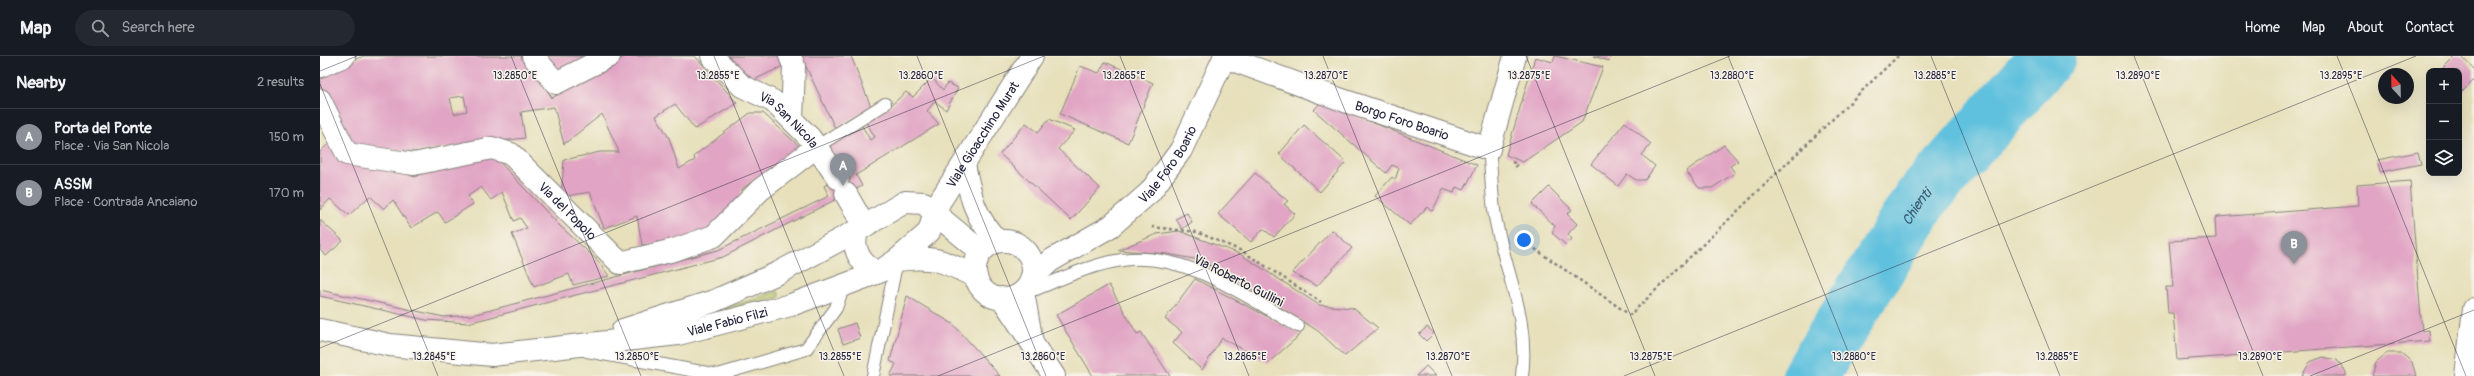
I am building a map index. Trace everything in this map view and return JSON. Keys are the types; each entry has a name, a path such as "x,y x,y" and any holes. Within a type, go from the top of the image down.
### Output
{"street":[{"path":"320,66 344,56"},
{"path":"533,56 556,83 609,56"},
{"name":"Via San Nicola","path":"712,56 742,86 773,101 816,147 842,186 861,228"},
{"path":"790,56 794,66 792,120"},
{"name":"Viale Gioacchino Murat","path":"932,212 1032,56"},
{"path":"1488,149 1515,56"},
{"name":"Borgo Foro Boario","path":"1224,57 1345,101 1488,149"},
{"name":"Viale Foro Boario","path":"1027,286 1050,261 1077,244 1112,226 1150,192 1181,150 1224,57"},
{"name":"Via del Popolo","path":"320,100 347,154 414,164 492,148 511,154 620,263 674,250 714,236 760,190 816,147"},
{"path":"964,164 969,192 976,213 987,231 991,245"},
{"name":"Viale Fabio Filzi","path":"569,347 714,301 778,273 861,228 896,205 911,201 924,203 932,212 972,244 991,245"},
{"name":"Viale Fabio Filzi","path":"320,330 390,345 492,355 678,334 791,305 843,287 879,272 897,260 929,232 933,219 932,212"},
{"path":"861,228 854,238 860,259 872,270 879,272"},
{"path":"976,278 976,262 991,245 1007,241 1023,248 1032,263 1027,286 1032,344"},
{"name":"Viale Foro Boario","path":"1023,248 1048,250 1077,244"},
{"path":"897,260 921,257 943,261 976,278 986,292 1002,298 1010,298 1027,286"},
{"path":"1002,298 1054,376"},
{"path":"2466,376 2474,309"}],"lane":[{"path":"816,147 885,104"},
{"path":"1488,149 1496,222 1518,298 1523,331 1522,376"},
{"name":"Via Roberto Gullini","path":"1027,286 1036,289 1099,265 1122,260 1148,259 1167,262 1198,272 1298,326"},
{"path":"873,376 897,260"},
{"path":"569,347 718,375 806,349 836,308 843,287"}],"path":[{"path":"1496,222 1630,315 1898,56"},
{"path":"1488,149 1517,164 1513,171"},
{"path":"1112,226 1151,227 1197,232 1242,251 1321,302"}],"green space":[{"path":"778,291 780,297 666,328"}],"building":[{"path":"364,56 526,56 552,98 626,56 695,56 737,103 695,129 675,104 656,116 669,138 679,169 695,160 694,156 750,113 763,113 800,147 742,189 741,197 703,234 676,242 642,245 637,216 604,228 590,192 561,197 564,160 600,152 619,152 602,114 564,144 554,107 521,112 525,138 415,152 353,146 320,89 320,80 347,62","holes":["464,96 467,111 454,114 450,98"]},
{"path":"538,56 598,56 560,75"},
{"path":"726,56 785,56 787,64 754,80"},
{"path":"801,56 851,56 871,107 835,128"},
{"path":"1555,56 1603,67 1582,122 1523,162 1506,155 1535,57 1553,62"},
{"path":"1593,56 1611,56 1609,61"},
{"path":"2452,56 2462,56 2474,69 2474,80 2462,92 2462,68 2443,68 2453,58"},
{"path":"1105,62 1153,83 1128,143 1060,114 1080,66 1099,73"},
{"path":"932,78 943,90 948,83 958,88 946,110 935,101 927,111 939,124 856,175 862,186 723,257 468,323 426,320 320,296 320,290 444,317 472,315 718,250 829,196 824,186 847,174 827,145 861,124 870,140 875,137 866,122 889,107 906,92 913,97"},
{"path":"1320,103 1330,105 1477,165 1464,190 1456,187 1454,193 1443,189 1433,210 1431,211 1427,207 1410,225 1375,196 1392,177 1395,180 1399,168 1392,165 1386,173 1314,110"},
{"path":"1049,119 1075,130 1058,149 1100,188 1071,220 1000,154 1026,123 1038,132"},
{"path":"1625,122 1651,144 1642,155 1655,166 1645,180 1636,180 1627,174 1618,186 1591,164"},
{"path":"1304,125 1346,162 1320,192 1279,154"},
{"path":"329,143 356,166 358,164 388,168 415,177 432,167 494,156 559,225 598,261 609,276 573,285 569,274 534,287 512,234 527,228 520,218 514,221 502,192 491,200 481,187 468,196 473,204 445,222 438,212 411,228 393,200 384,209 370,196 349,215 330,199 320,210 320,152"},
{"path":"1724,145 1738,161 1730,166 1735,173 1712,188 1699,188 1686,171"},
{"path":"2418,152 2421,164 2380,172 2377,160"},
{"path":"1255,173 1288,201 1284,204 1295,214 1274,237 1263,229 1251,242 1218,214"},
{"path":"2410,181 2422,331 2429,330 2430,341 2177,360 2173,313 2168,313 2166,287 2173,287 2169,241 2216,238 2215,218 2218,217 2358,206 2357,185"},
{"path":"1549,187 1572,210 1567,214 1577,224 1568,234 1572,239 1566,245 1552,233 1555,226 1532,204"},
{"path":"1187,213 1192,222 1182,229 1176,219"},
{"path":"320,220 343,241 326,256 320,250"},
{"path":"1332,230 1352,248 1317,286 1292,273"},
{"path":"1179,231 1240,254 1319,305 1353,308 1378,328 1345,356 1318,331 1226,273 1199,260 1168,254 1118,250 1157,234"},
{"path":"1195,279 1301,334 1268,363 1222,338 1202,370 1173,343 1182,332 1165,319"},
{"path":"1109,285 1137,334 1141,332 1170,376 1093,376 1056,315"},
{"path":"907,296 953,324 1000,376 890,376 896,364 890,361"},
{"path":"855,323 860,338 843,344 838,329"},
{"path":"1427,327 1434,333 1426,341 1419,334"},
{"path":"2387,353 2401,353 2412,362 2416,376 2372,376 2376,362"},
{"path":"2323,357 2337,360 2346,372 2346,376 2302,376 2310,362"},
{"path":"1426,366 1436,376 1416,376"}],"waterway":[{"name":"Chienti","path":"1810,376 1920,200 2048,56"}],"place":[{"name":"Porta del Ponte","path":"843,186"},
{"name":"ASSM","path":"2294,264"}]}
